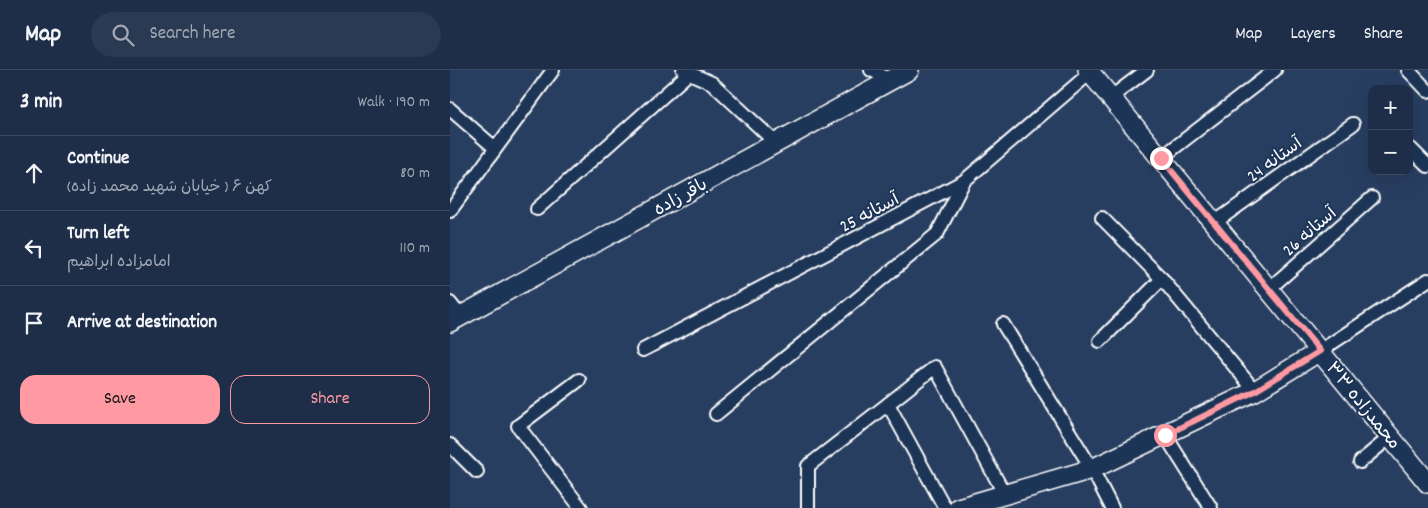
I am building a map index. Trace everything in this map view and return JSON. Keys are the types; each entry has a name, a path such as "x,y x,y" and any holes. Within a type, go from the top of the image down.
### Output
{"street":[{"path":"450,211 553,70"},
{"path":"871,70 891,80"},
{"name":"باقر زاده","path":"453,314 776,143 909,70"},
{"path":"1110,98 1147,70"},
{"path":"1161,158 1276,70"},
{"path":"1408,70 1428,91"},
{"path":"537,209 686,71 712,83 776,143"},
{"name":"محمدزاده ۳۳","path":"1089,72 1428,483"},
{"name":"آستانه 25","path":"643,350 964,181 1089,72"},
{"path":"450,109 495,148"},
{"name":"آستانه 24","path":"1214,223 1353,124"},
{"path":"1413,150 1428,166"},
{"path":"716,414 937,234 964,181"},
{"name":"آستانه 26","path":"1269,289 1372,198"},
{"path":"1102,218 1162,280 1255,391"},
{"path":"1100,341 1162,280"},
{"path":"958,508 978,505 1004,493 1027,490 1092,470 1165,435 1255,391 1428,280"},
{"path":"1002,324 1092,470 1112,508"},
{"path":"808,508 808,466 936,367 1004,493"},
{"path":"579,380 518,426 581,508"},
{"path":"888,404 945,508"},
{"path":"1165,435 1211,508"},
{"path":"1360,462 1390,437"},
{"path":"450,445 477,472"}],"route":[{"path":"1161,158 1320,351 1255,391 1165,435"}]}
